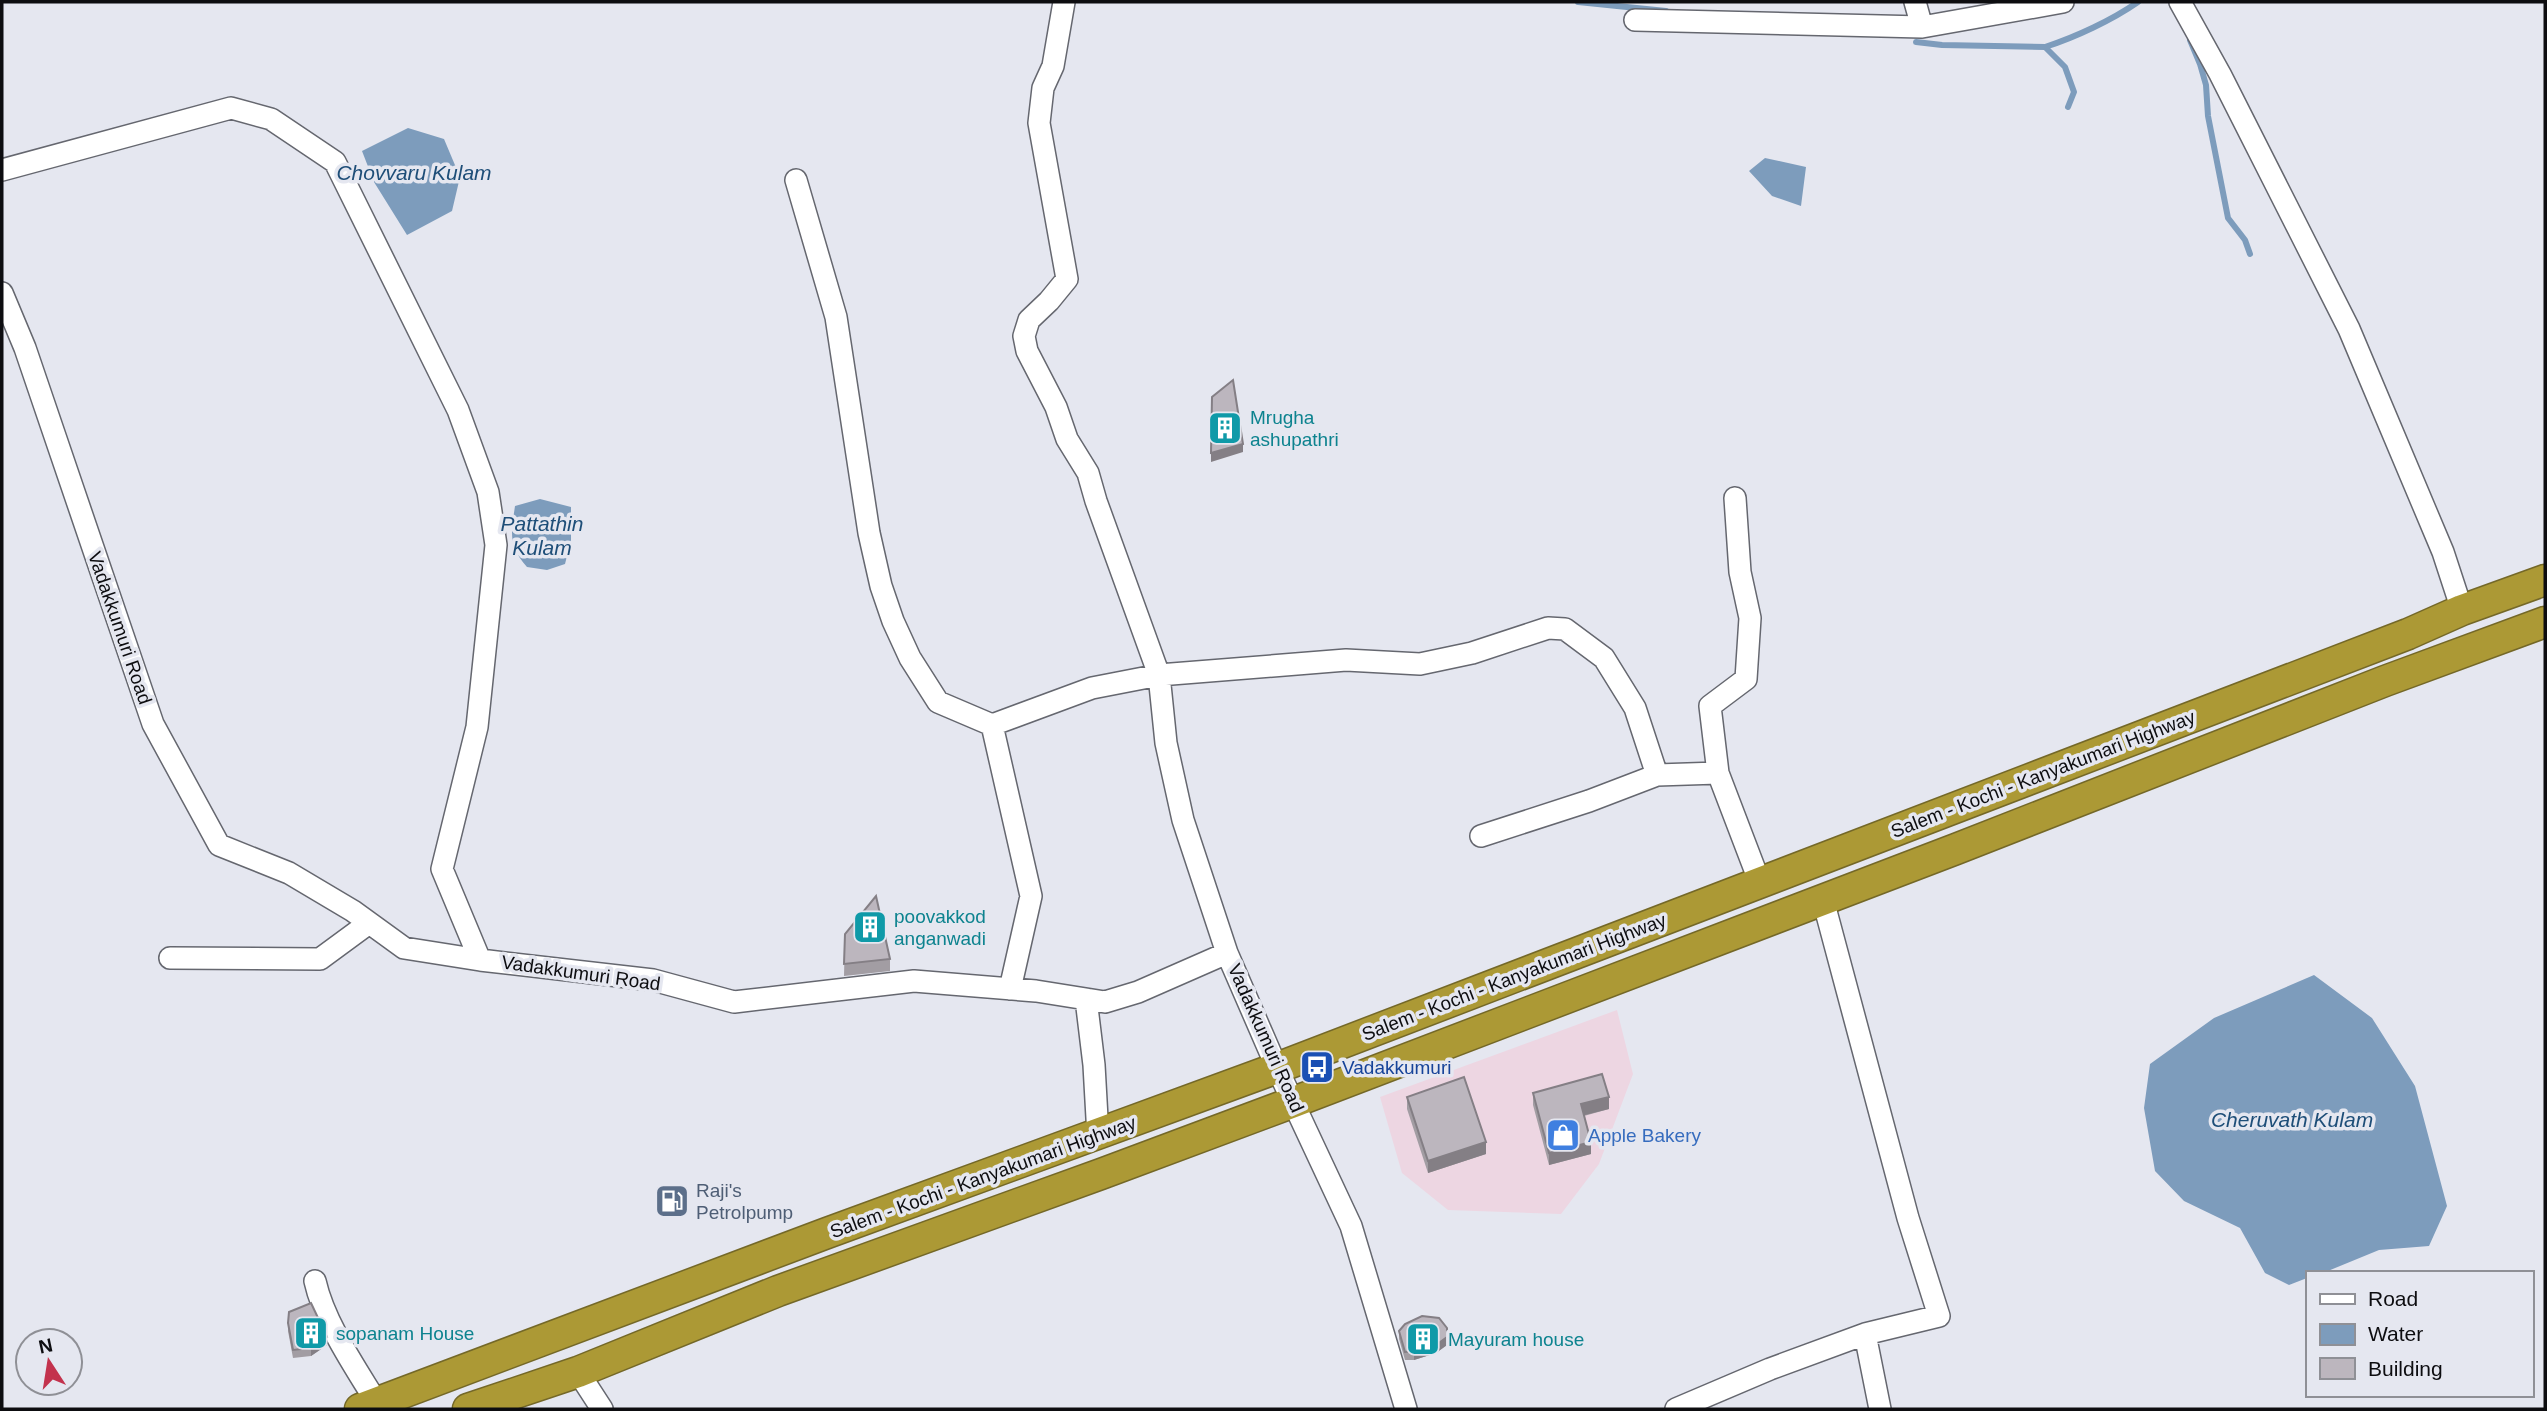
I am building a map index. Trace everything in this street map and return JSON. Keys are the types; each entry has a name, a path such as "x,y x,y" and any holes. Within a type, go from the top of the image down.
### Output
{"highway":[{"name":"Salem - Kochi - Kanyakumari Highway","path":"369,1406 827,1233 1098,1136 2545,580"},
{"name":"Salem - Kochi - Kanyakumari Highway","path":"468,1409 578,1372 778,1291 1294,1102 2385,681 2545,622"}],"street":[{"path":"1064,2 1053,66 1043,88 1039,123 1067,279 1029,320 1024,336 1027,351 1056,407 1067,439 1088,473 1158,675 1166,743 1183,820 1227,953"},
{"path":"1915,2 1922,27"},
{"path":"1634,20 1922,27 2063,2"},
{"path":"2180,2 2220,74 2348,329 2444,552 2462,610"},
{"path":"2,170 231,108 271,119 335,162 458,410 488,492 496,545 477,727 442,869 480,960"},
{"path":"796,180 836,317 869,533 881,586 910,658 938,702 992,725 1092,688 1158,675 1346,660 1420,664 1472,653 1548,628 1565,629 1604,659 1635,708 1657,775"},
{"name":"Vadakkumuri Road","path":"2,293 25,348 153,724 219,845 289,873 404,948 480,960 653,980 734,1002 914,981 1010,989 1105,1002 1227,953 1351,1226 1406,1409"},
{"path":"1735,498 1740,572 1749,618 1746,679 1710,706 1718,773 1760,883"},
{"path":"992,725 1031,896 1010,989"},
{"path":"1481,836 1657,775 1718,773"},
{"path":"1676,1409 1770,1369 1865,1334 1939,1315 1908,1219 1823,900"},
{"path":"170,958 320,959 369,923"},
{"path":"1086,999 1094,1065 1098,1136"},
{"path":"315,1280 319,1296 354,1365 369,1406"},
{"path":"1865,1334 1881,1409"},
{"path":"578,1372 602,1409"}],"shaded area":[{"path":"1617,1010 1633,1074 1599,1164 1561,1214 1448,1210 1402,1173 1380,1097"}],"water":[{"name":"Chovvaru Kulam","path":"408,128 444,139 460,177 452,211 407,235 374,182 362,151"},
{"path":"1765,158 1806,167 1801,206 1772,196 1749,171"},
{"name":"Pattathin Kulam","path":"540,499 571,507 571,540 565,564 547,570 527,567 512,539 515,506"},
{"name":"Cheruvath Kulam","path":"2314,975 2372,1018 2415,1086 2447,1206 2429,1246 2379,1250 2328,1271 2306,1271 2306,1278 2289,1285 2265,1273 2240,1228 2184,1201 2155,1171 2144,1108 2150,1064 2214,1018"}],"building":[{"name":"Mrugha ashupathri","path":"1233,380 1243,444 1211,453 1212,397"},
{"name":"poovakkod anganwadi","path":"876,896 890,959 844,964 845,934"},
{"name":"Apple Bakery","path":"1602,1074 1609,1097 1581,1104 1591,1142 1549,1153 1533,1093"},
{"path":"1464,1077 1486,1142 1428,1161 1407,1097"},
{"name":"sopanam House","path":"311,1303 327,1337 311,1348 293,1350 288,1323 289,1312"},
{"name":"Mayuram house","path":"1422,1316 1439,1318 1447,1328 1447,1337 1436,1345 1405,1352 1399,1331 1405,1324"}],"waterway":[{"path":"1578,2 1666,11"},
{"path":"2045,47 2093,28 2138,2"},
{"path":"2190,40 2206,85 2208,116 2228,218 2245,240 2250,254"},
{"path":"1916,42 2045,47 2065,67 2074,92 2068,107"}],"place":[{"name":"Mrugha ashupathri","path":"1225,428"},
{"name":"poovakkod anganwadi","path":"870,927"},
{"name":"Vadakkumuri","path":"1317,1067"},
{"name":"Apple Bakery","path":"1563,1135"},
{"name":"Raji's Petrolpump","path":"672,1201"},
{"name":"sopanam House","path":"311,1333"},
{"name":"Mayuram house","path":"1423,1339"}]}
